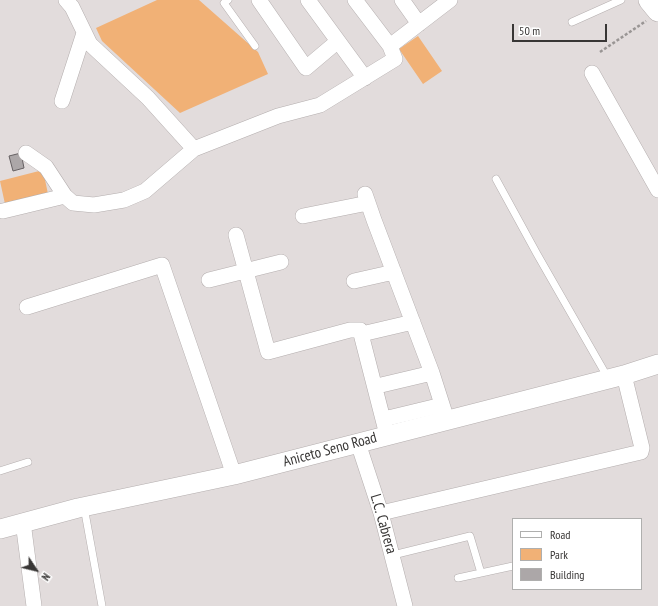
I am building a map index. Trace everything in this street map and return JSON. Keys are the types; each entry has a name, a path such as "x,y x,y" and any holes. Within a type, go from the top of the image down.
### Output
{"street":[{"path":"259,0 306,68 338,41"},
{"path":"308,0 365,78"},
{"path":"26,153 46,167 66,196 73,203 94,204 124,200 145,191 194,149 278,116 320,105 395,59 390,46 355,0"},
{"path":"402,0 419,24"},
{"path":"390,46 450,0"},
{"path":"73,2 84,34 90,44 148,98 194,149"},
{"path":"62,100 84,34"},
{"path":"592,73 658,190"},
{"path":"3,210 66,196"},
{"path":"303,216 366,198 432,373 445,413"},
{"path":"236,235 268,352 350,330 360,330 386,427"},
{"path":"209,280 281,262"},
{"path":"27,307 162,265 234,475"},
{"path":"354,280 394,272"},
{"path":"366,333 413,322"},
{"name":"Aniceto Seno Road","path":"0,529 84,507 234,475 358,443 386,427 616,376 658,364"},
{"path":"377,386 432,373"},
{"path":"381,512 641,452 642,448 616,376"},
{"name":"L.C. Cabrera","path":"358,443 381,512 405,606"},
{"path":"23,522 34,606"}],"lane":[{"path":"228,0 224,3 255,46"},
{"path":"572,22 621,0"},
{"path":"496,179 537,254 616,376"},
{"path":"0,471 28,462"},
{"path":"84,507 102,606"},
{"path":"393,555 470,536 481,573"},
{"path":"458,578 512,566"}],"path":[{"path":"600,52 654,8"}],"green space":[{"path":"157,0 199,0 258,52 268,74 180,113 102,41 96,28"},
{"path":"418,36 442,71 423,84 399,49"},
{"path":"43,170 48,194 5,204 0,181"}],"building":[{"path":"21,153 24,168 13,171 9,156"}]}
